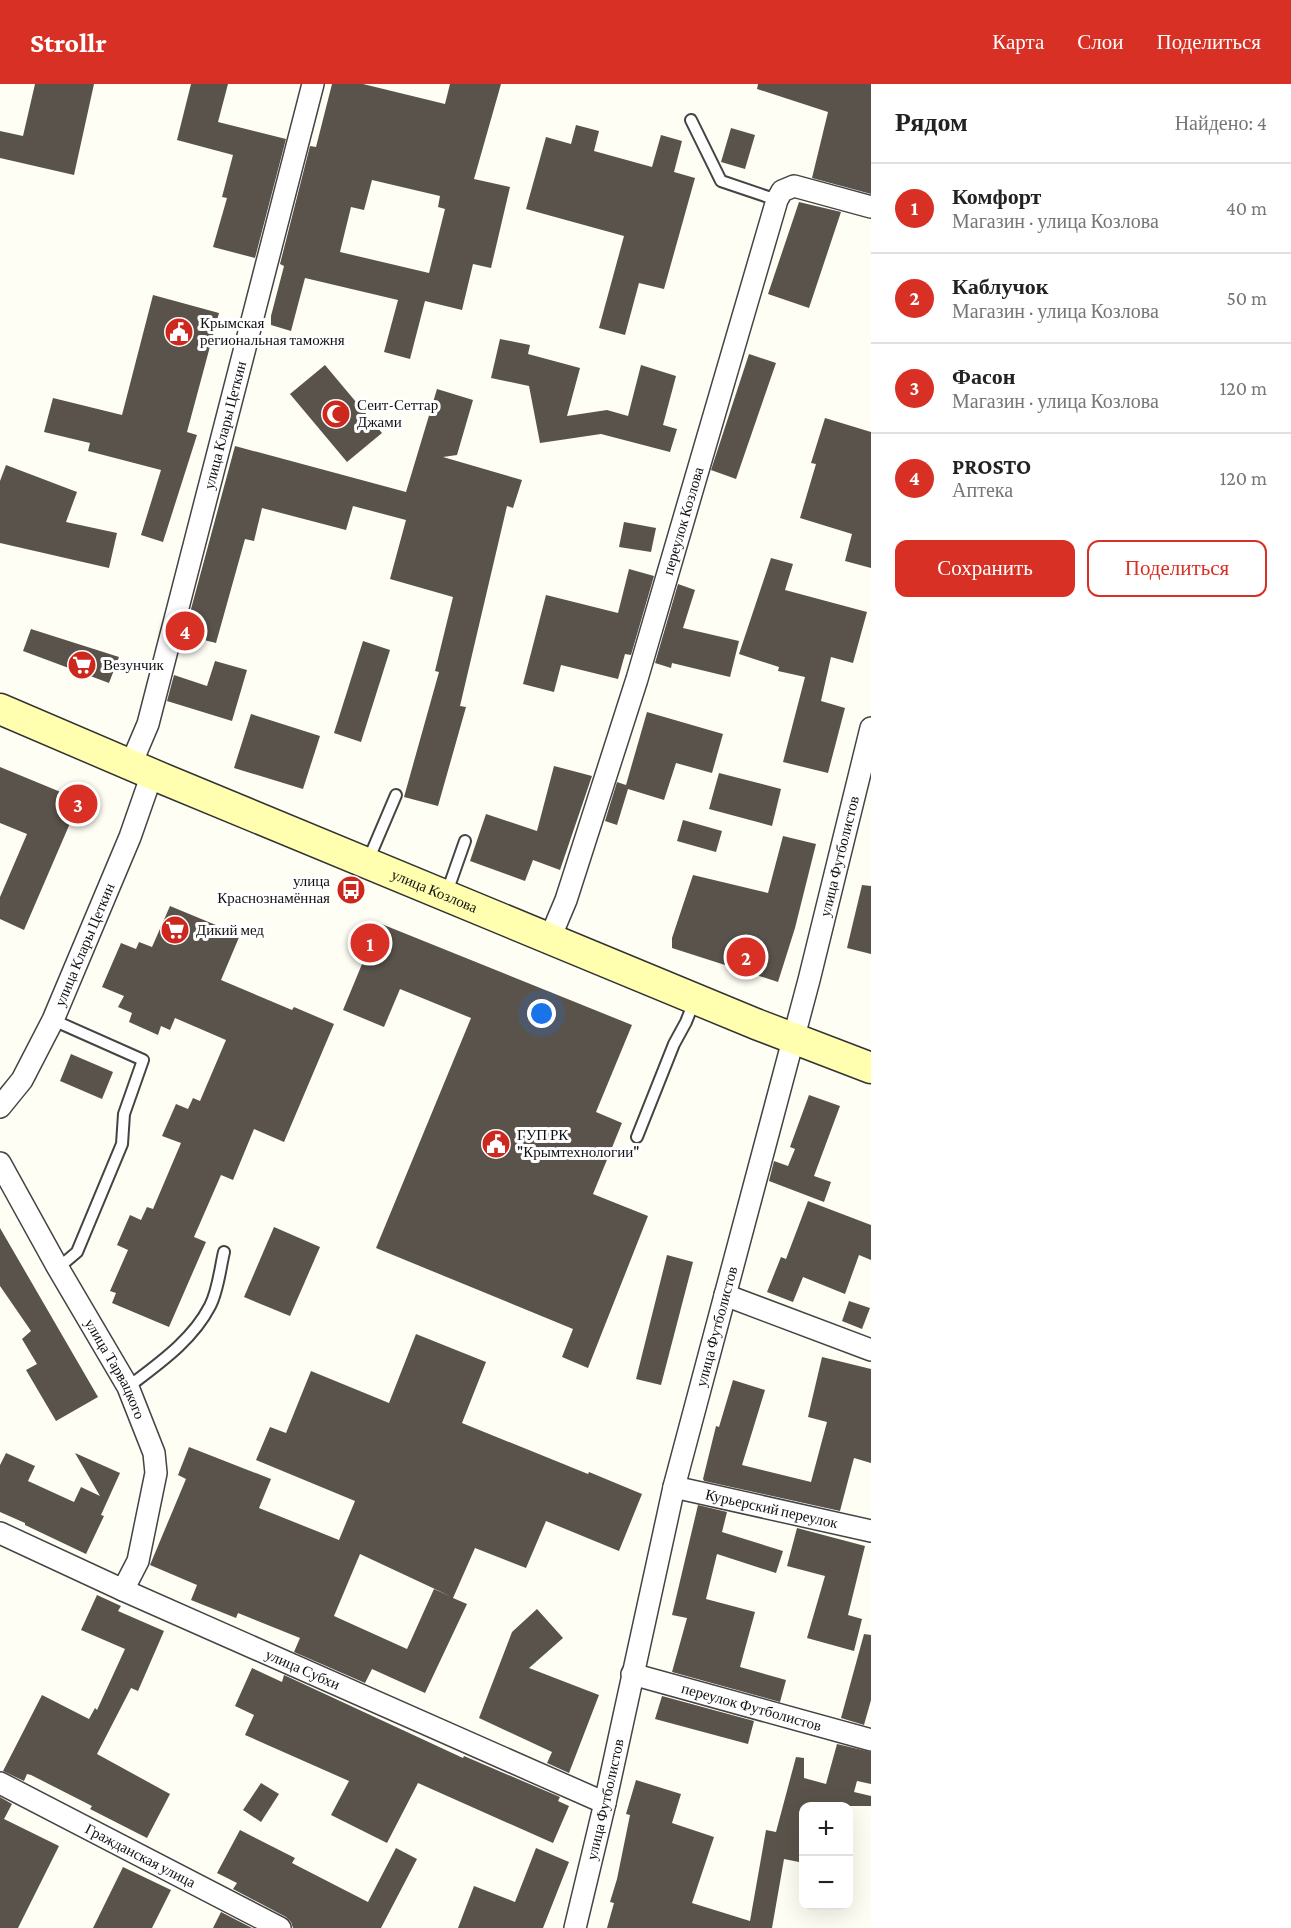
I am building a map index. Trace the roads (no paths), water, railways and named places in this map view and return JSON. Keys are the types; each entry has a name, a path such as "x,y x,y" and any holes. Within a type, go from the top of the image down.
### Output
{"main road":[{"name":"улица Козлова","path":"0,709 695,999 871,1068"}],"street":[{"name":"улица Клары Цеткин","path":"0,1107 22,1080 53,1020 130,837 148,724 314,84"},
{"path":"777,200 782,191 794,186 871,207"},
{"name":"переулок Козлова","path":"550,938 566,900 644,657 777,200"},
{"name":"улица Футболистов","path":"575,1928 605,1803 674,1487 793,1039 871,728"},
{"name":"улица Тарвацкого","path":"0,1163 58,1268 128,1386 154,1453 156,1473 138,1561 123,1590"},
{"path":"725,1295 871,1350"},
{"name":"Курьерский переулок","path":"674,1487 871,1531"},
{"name":"улица Субхи","path":"0,1533 123,1590 605,1803"},
{"name":"переулок Футболистов","path":"632,1674 871,1740"},
{"name":"Гражданская улица","path":"0,1783 280,1928"}],"lane":[{"path":"691,120 721,181 777,200"},
{"path":"367,863 396,795"},
{"path":"446,896 465,841"},
{"path":"637,1137 674,1044 695,999"},
{"path":"53,1020 143,1060 124,1114 122,1144 77,1252 58,1268"},
{"path":"128,1386 164,1360 193,1332 211,1305 224,1252"}],"place":[{"name":"Крымская региональная таможня","path":"179,332"},
{"name":"Сеит-Сеттар Джами","path":"336,414"},
{"name":"PROSTO","path":"185,631"},
{"name":"Везунчик","path":"82,665"},
{"name":"Фасон","path":"78,804"},
{"name":"улица Краснознамённая","path":"351,890"},
{"name":"Дикий мед","path":"175,930"},
{"name":"Комфорт","path":"370,943"},
{"name":"Каблучок","path":"746,957"},
{"name":"ГУП РК \"Крымтехнологии\"","path":"496,1144"}]}
